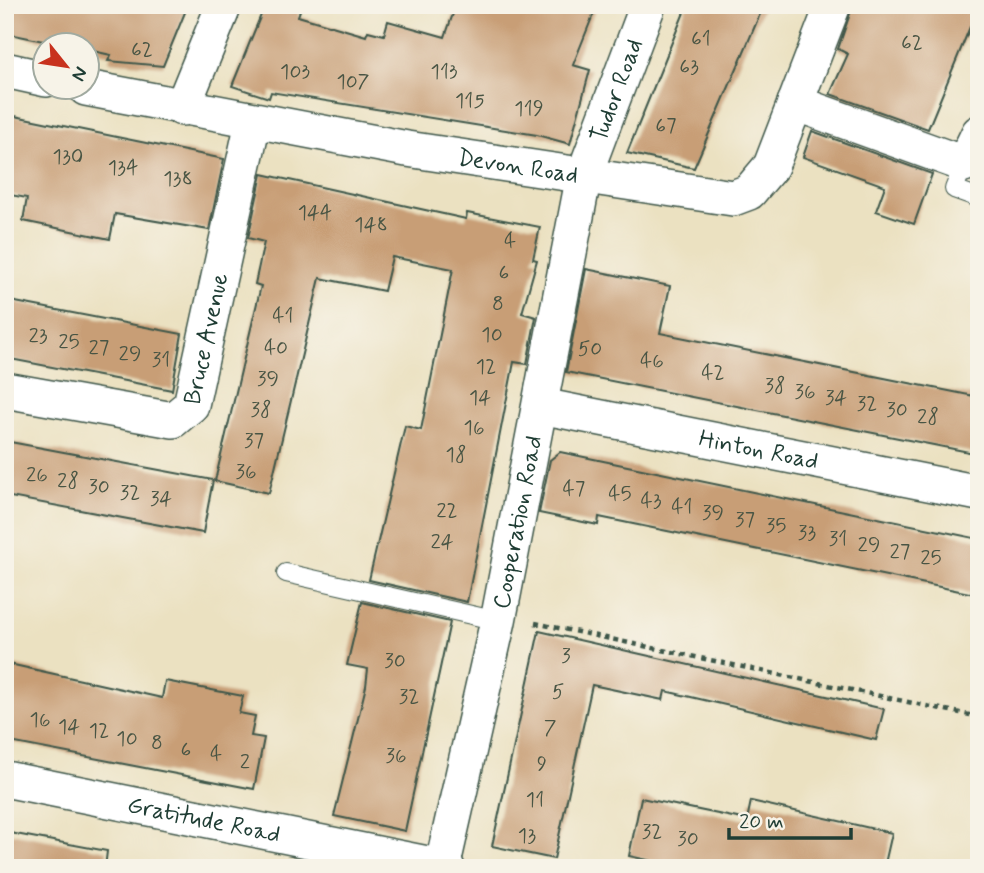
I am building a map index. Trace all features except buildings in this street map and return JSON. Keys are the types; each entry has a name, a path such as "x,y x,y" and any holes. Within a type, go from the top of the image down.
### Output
{"street":[{"path":"182,108 224,5"},
{"name":"Tudor Road","path":"584,175 648,5"},
{"name":"Devon Road","path":"102,91 407,149 728,198 739,197 764,178 833,5"},
{"path":"5,70 32,76"},
{"path":"795,103 964,164 979,133"},
{"name":"Bruce Avenue","path":"5,390 173,420 191,405 253,122"},
{"name":"Cooperation Road","path":"444,867 499,618 584,175"},
{"name":"Hinton Road","path":"541,406 979,493"},
{"name":"Gratitude Road","path":"5,779 444,867"}],"lane":[{"path":"964,164 954,189 979,198"},
{"path":"286,573 499,618"}],"path":[{"path":"499,618 979,718"}]}
